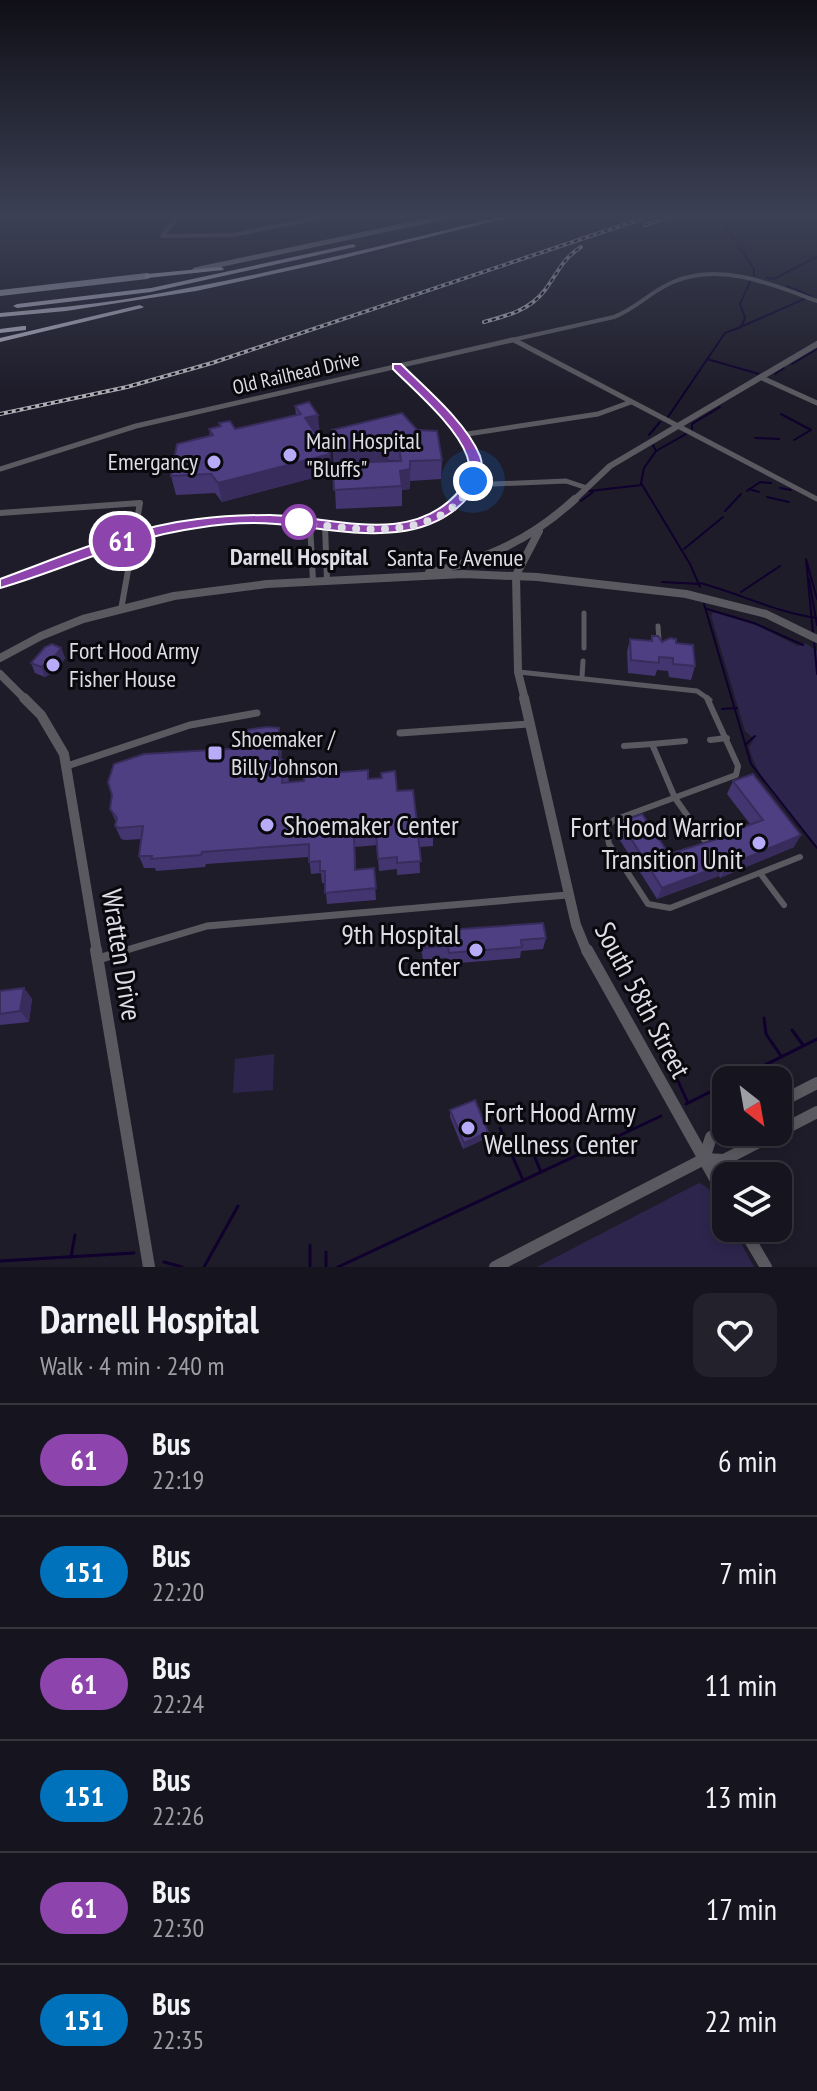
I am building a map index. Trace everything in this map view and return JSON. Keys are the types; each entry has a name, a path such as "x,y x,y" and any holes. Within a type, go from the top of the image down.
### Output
{"highway":[{"path":"147,276 164,274"},
{"path":"0,308 151,290 224,274"},
{"path":"0,315 147,299 267,274"},
{"path":"0,340 271,274"},
{"path":"0,331 147,305"}],"main road":[{"path":"0,293 159,274"}],"street":[{"name":"Old Railhead Drive","path":"0,469 136,426 629,312 673,282 708,275 736,275 760,280 817,301"},
{"path":"513,340 817,499"},
{"name":"Santa Fe Avenue","path":"539,531 610,466 817,344"},
{"path":"0,583 133,537 171,528 231,520 370,531 415,524 450,508 471,485 475,461 461,435 397,366"},
{"path":"760,377 817,403"},
{"path":"461,435 603,413 631,402"},
{"path":"471,485 566,481 584,487"},
{"path":"0,513 140,503 121,610"},
{"path":"310,524 313,581"},
{"path":"325,526 327,580"},
{"path":"516,575 539,531"},
{"path":"407,577 476,561 539,531"},
{"name":"Santa Fe Avenue","path":"0,658 46,633 121,610 220,589 407,577 516,575 716,597 766,613 817,639"},
{"name":"South 58th Street","path":"516,575 518,672 576,925 591,960 712,1173"},
{"path":"584,613 584,648"},
{"path":"658,626 660,650"},
{"path":"582,677 583,661"},
{"path":"518,672 703,693 711,701 738,766 736,775 614,820 606,828 609,844 648,904 670,908 800,857"},
{"name":"Wratten Drive","path":"0,674 50,728 67,766 149,1267"},
{"path":"67,766 190,725 257,713"},
{"path":"400,733 528,724"},
{"path":"710,740 727,738"},
{"path":"624,746 685,741"},
{"path":"652,744 675,798 708,846"},
{"path":"760,873 784,905"},
{"path":"99,959 159,938 207,926 567,895"},
{"path":"792,1096 817,1083"},
{"path":"495,1267 704,1159 724,1160 817,1112"},
{"path":"704,1159 712,1136"},
{"path":"751,1242 766,1267"}],"shaded area":[{"path":"713,612 758,626 798,646 805,643 817,651 817,846 777,800 754,761 749,747 754,739 745,731 711,616"},
{"path":"274,1054 273,1090 233,1093 235,1059"},
{"path":"699,1183 712,1192 712,1242 741,1242 754,1267 537,1267"}],"building":[{"path":"309,402 318,415 305,418 330,454 218,483 211,474 171,476 177,444 213,435 209,429 221,426 219,423 230,421 235,429 301,414 295,406"},
{"path":"402,413 417,430 437,431 442,460 410,461 410,469 400,471 402,486 334,490 333,463 401,461 398,441 388,440 334,454 332,430"},
{"path":"652,636 658,636 662,642 670,638 676,639 676,643 693,645 695,666 673,664 673,658 659,657 659,663 631,660 630,639 652,641"},
{"path":"52,644 61,648 51,661 41,667 31,663 45,647"},
{"name":"Shoemaker Center","path":"279,728 279,757 287,764 287,772 282,773 282,783 304,781 304,775 368,770 368,779 382,778 381,773 395,771 397,791 413,790 417,823 432,822 433,833 418,835 421,861 397,863 397,857 378,859 376,833 354,834 355,870 374,868 376,888 325,893 325,871 320,871 320,861 309,862 309,844 151,859 152,856 139,856 143,826 115,826 117,818 110,809 112,795 108,782 114,764 144,754 245,748 246,730"},
{"path":"753,774 801,835 727,866 725,864 662,888 620,821 642,814 669,854 717,839 720,832 721,835 763,820 733,781"},
{"path":"543,923 546,938 521,940 522,947 449,953 448,946 423,948 420,932"},
{"path":"24,988 20,1011 0,1014 0,991"},
{"name":"Fort Hood Army Wellness Center","path":"475,1100 488,1132 464,1143 450,1110"}],"waterway":[{"path":"767,278 774,279 783,274"},
{"path":"707,359 725,333 741,327 745,318 740,304 750,282"},
{"path":"787,286 811,296"},
{"path":"743,326 804,299"},
{"path":"792,364 817,349"},
{"path":"668,417 707,359"},
{"path":"707,359 759,374"},
{"path":"775,374 784,368"},
{"path":"692,430 692,424 720,407"},
{"path":"781,414 811,430 794,440"},
{"path":"649,435 660,422"},
{"path":"656,451 686,434"},
{"path":"755,438 779,439"},
{"path":"653,445 656,451"},
{"path":"656,451 644,468 641,483 699,584"},
{"path":"750,489 760,482 771,483"},
{"path":"589,491 642,485"},
{"path":"780,488 791,490"},
{"path":"750,489 759,492"},
{"path":"581,501 593,492"},
{"path":"725,511 741,494"},
{"path":"767,497 789,502"},
{"path":"684,549 723,517"},
{"path":"811,617 806,559 817,599"},
{"path":"741,592 780,566"},
{"path":"809,579 816,618"},
{"path":"662,582 699,584"},
{"path":"700,583 787,612 811,617"},
{"path":"704,604 735,708"},
{"path":"707,609 754,623 803,645"},
{"path":"811,617 816,618"},
{"path":"811,617 813,633"},
{"path":"816,618 817,625"},
{"path":"814,640 817,674"},
{"path":"722,709 735,708"},
{"path":"735,708 745,745"},
{"path":"745,745 755,736"},
{"path":"745,745 751,764 817,848"},
{"path":"764,1018 766,1034 781,1056"},
{"path":"792,1030 803,1045"},
{"path":"763,1066 817,1039"},
{"path":"667,1057 688,1103"},
{"path":"688,1103 712,1091"},
{"path":"338,1267 661,1116"},
{"path":"500,1128 522,1178"},
{"path":"531,1148 541,1172"},
{"path":"204,1267 238,1206"},
{"path":"71,1257 75,1235"},
{"path":"310,1245 310,1267"},
{"path":"326,1252 326,1267"},
{"path":"71,1257 134,1253"},
{"path":"0,1261 71,1257"},
{"path":"164,1262 182,1267"}],"railway":[{"path":"0,414 127,387 212,363 477,274"},
{"path":"484,322 509,315 532,303 556,274"}],"bus line":[{"name":"61","path":"0,583 133,537 197,523 272,519 370,531 408,526 441,513 457,502 470,486 475,470 474,456 450,420 397,366"}],"place":[{"name":"Main Hospital \"Bluffs\"","path":"290,455"},
{"name":"Emergancy","path":"214,462"},
{"name":"Darnell Hospital","path":"299,522"},
{"name":"Fort Hood Army Fisher House","path":"53,665"},
{"name":"Shoemaker / Billy Johnson","path":"215,753"},
{"name":"Shoemaker Center","path":"267,825"},
{"name":"Fort Hood Warrior Transition Unit","path":"759,843"},
{"name":"9th Hospital Center","path":"476,950"},
{"name":"Fort Hood Army Wellness Center","path":"468,1128"}],"route":[{"path":"299,522 362,531 408,526 450,508 473,481"}]}
